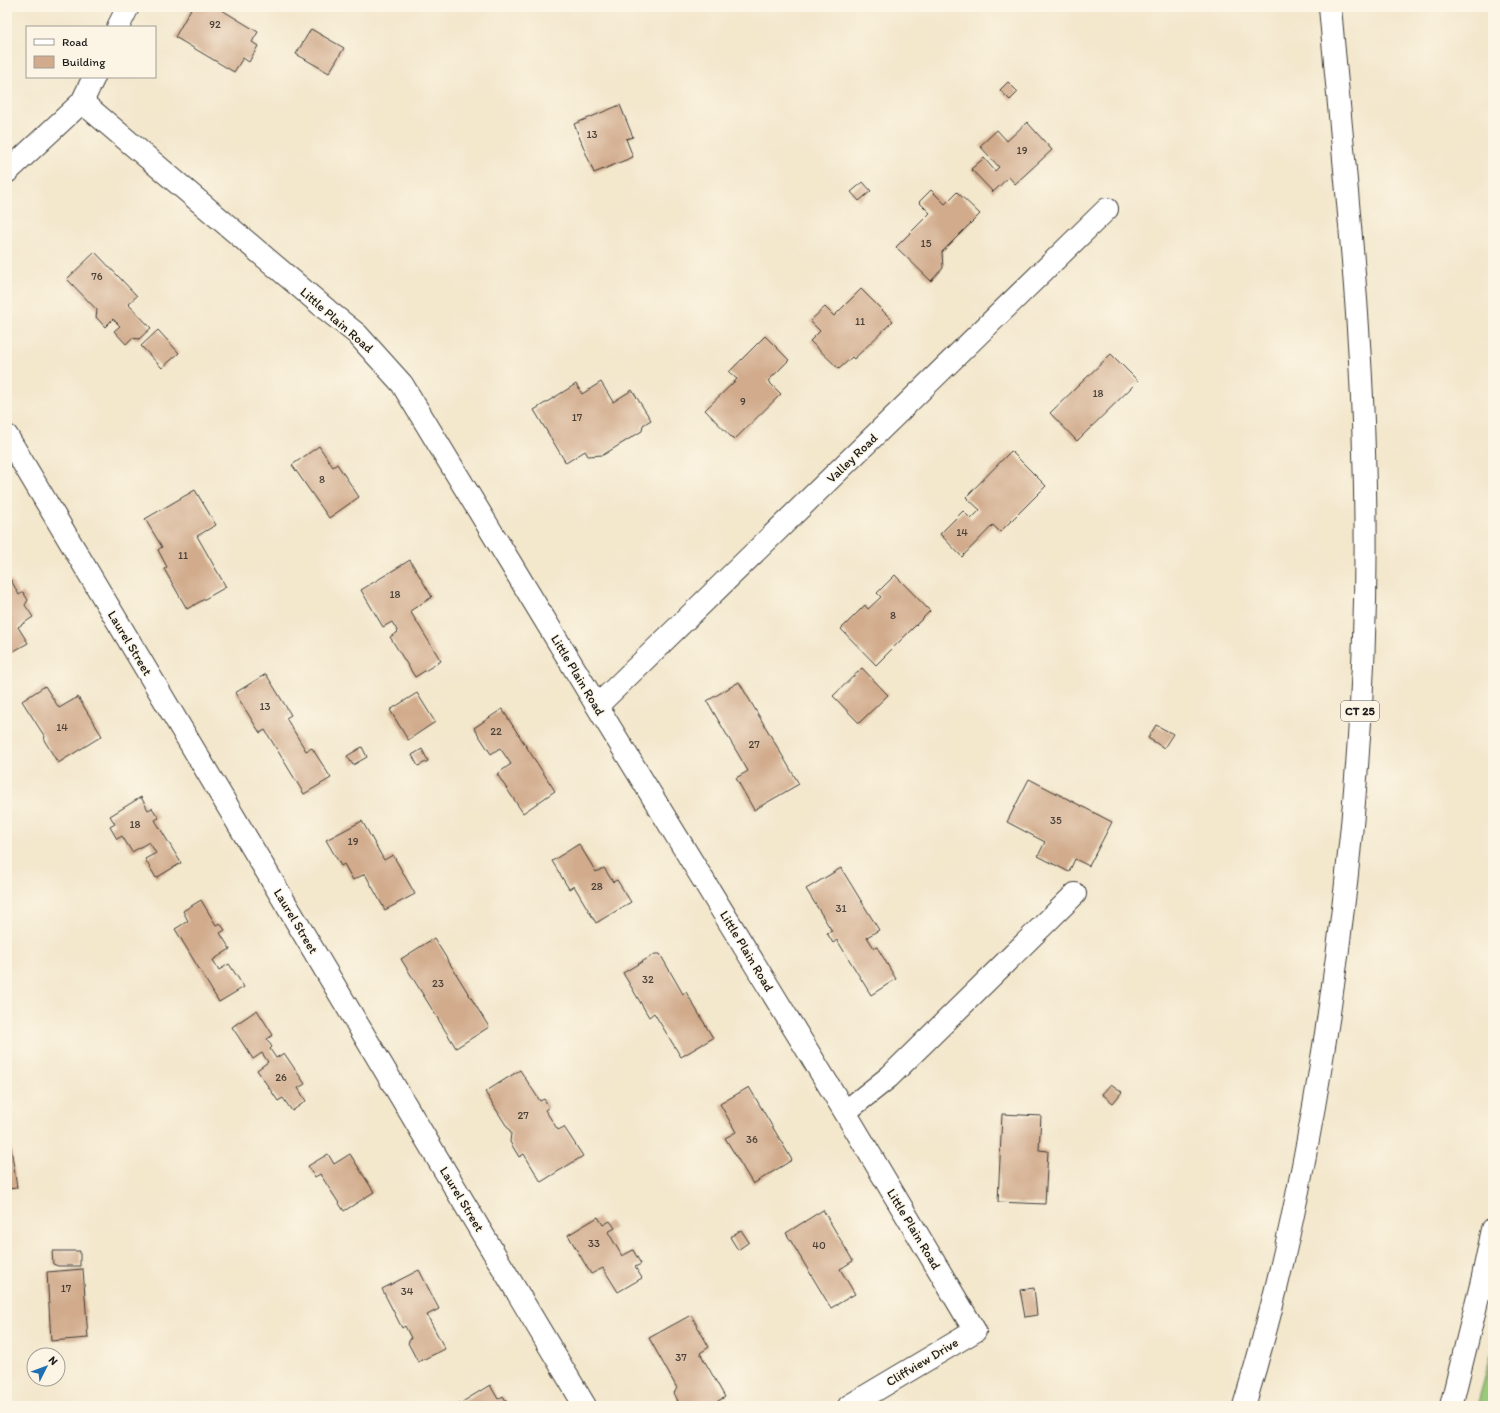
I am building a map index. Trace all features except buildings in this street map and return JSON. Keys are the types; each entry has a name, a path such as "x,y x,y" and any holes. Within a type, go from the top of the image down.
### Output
{"main road":[{"path":"118,26 128,7"},
{"name":"CT 25","path":"1244,1406 1274,1296 1298,1192 1317,1087 1334,984 1347,879 1357,771 1362,682 1365,553 1364,453 1360,356 1352,243 1330,7"},
{"path":"7,172 82,102 94,78"},
{"name":"Little Plain Road","path":"82,102 357,334 402,384 845,1112 975,1331"},
{"name":"Valley Road","path":"597,706 1107,209"},
{"name":"Laurel Street","path":"7,436 585,1406"},
{"path":"845,1112 889,1077 1075,894"},
{"path":"1451,1406 1482,1281 1493,1229"},
{"name":"Cliffview Drive","path":"849,1406 975,1331"}],"green space":[{"path":"1493,1348 1493,1406 1477,1406"}]}
